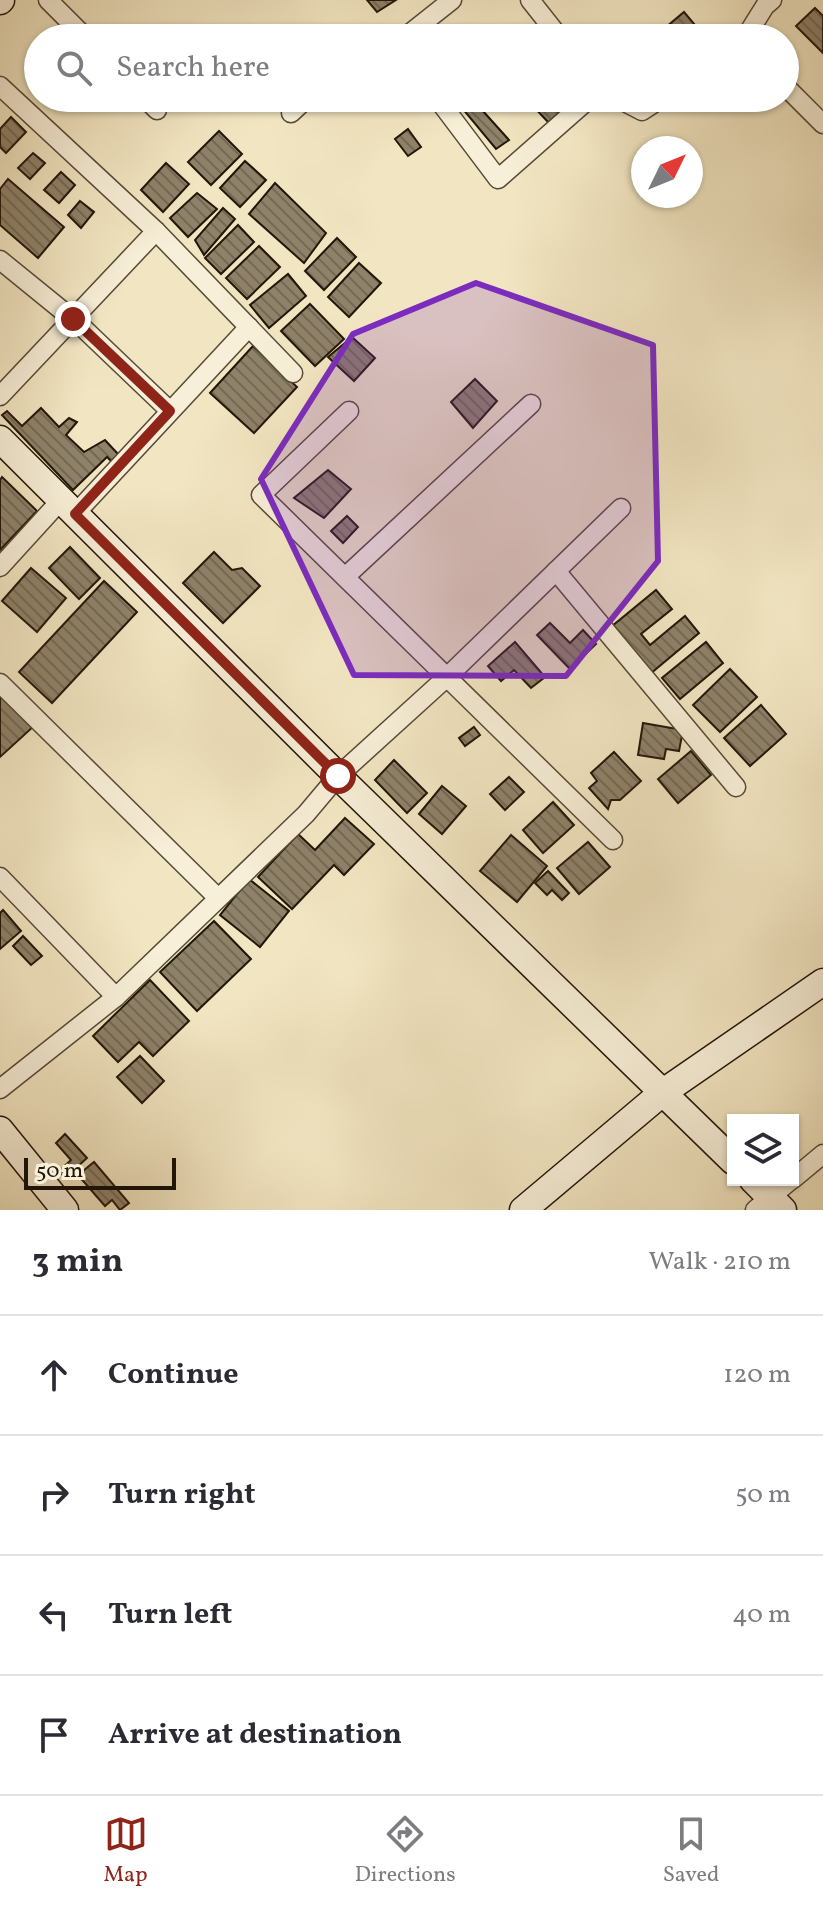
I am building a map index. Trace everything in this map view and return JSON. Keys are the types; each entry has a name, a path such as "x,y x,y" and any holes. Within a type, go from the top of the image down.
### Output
{"street":[{"path":"48,0 72,24"},
{"path":"422,24 452,0"},
{"path":"754,24 772,0"},
{"path":"532,1 549,24"},
{"path":"0,86 24,108"},
{"path":"799,100 823,124"},
{"path":"28,112 156,231 293,373"},
{"path":"448,112 498,179 574,112"},
{"path":"0,396 156,231"},
{"path":"0,260 73,319 170,411"},
{"path":"0,567 170,411 249,327"},
{"path":"345,577 531,404"},
{"path":"349,411 261,495 613,840"},
{"path":"0,439 338,776 727,1155"},
{"path":"0,1089 116,997 306,814 338,776 447,677 621,508"},
{"path":"556,571 736,787"},
{"path":"0,683 218,898"},
{"path":"0,877 116,997"},
{"path":"523,1210 662,1093 823,982"},
{"path":"0,1130 65,1210"},
{"path":"799,1173 823,1154"},
{"path":"766,1199 783,1186"}],"highlighted area":[{"path":"476,283 653,345 658,561 566,676 354,675 261,479 353,334"}],"building":[{"path":"367,0 396,0 377,12"},
{"path":"815,8 823,16 823,53 799,29 798,24"},
{"path":"684,12 694,24 670,24"},
{"path":"465,112 484,112 509,140 496,149"},
{"path":"539,112 559,112 549,123"},
{"path":"11,117 26,132 6,153 0,147 0,129"},
{"path":"408,129 421,147 408,156 395,139"},
{"path":"219,131 242,154 211,185 188,162"},
{"path":"33,153 45,163 30,179 18,168"},
{"path":"245,161 266,180 240,207 220,188"},
{"path":"166,163 189,184 163,212 141,190"},
{"path":"61,172 75,185 59,203 44,190"},
{"path":"8,179 64,227 38,258 0,225 0,189"},
{"path":"275,183 326,233 304,263 249,214"},
{"path":"197,193 217,209 188,237 170,218"},
{"path":"80,201 94,212 81,228 68,215"},
{"path":"223,208 235,219 204,255 195,240"},
{"path":"238,225 254,242 221,274 205,258"},
{"path":"337,238 356,257 324,290 305,271"},
{"path":"259,246 280,267 247,299 226,278"},
{"path":"359,263 381,283 349,317 328,297"},
{"path":"288,274 306,296 269,328 250,305"},
{"path":"310,304 344,339 315,366 281,331"},
{"path":"352,337 375,358 354,381 328,357"},
{"path":"253,346 297,387 254,433 210,393"},
{"path":"475,379 497,401 473,428 451,402"},
{"path":"41,408 59,427 69,418 77,422 66,435 84,452 105,440 119,455 112,462 107,457 73,490 2,415 7,411 22,426"},
{"path":"328,470 351,489 324,518 294,498"},
{"path":"2,477 37,511 0,550 0,480"},
{"path":"347,516 358,527 343,543 331,531"},
{"path":"70,547 100,578 79,599 49,568"},
{"path":"214,552 232,570 242,568 260,586 223,623 183,583"},
{"path":"31,568 66,598 37,632 2,601"},
{"path":"104,581 137,612 52,703 19,672"},
{"path":"656,590 672,609 641,634 650,645 685,616 699,633 650,674 611,627"},
{"path":"550,623 570,643 583,630 596,644 570,669 537,635"},
{"path":"515,642 545,677 531,688 514,670 501,681 488,666"},
{"path":"706,642 723,663 680,699 662,678"},
{"path":"730,669 757,697 720,732 693,705"},
{"path":"0,690 35,725 0,757"},
{"path":"761,705 786,734 750,766 724,738"},
{"path":"643,723 683,730 679,751 666,749 664,759 638,755"},
{"path":"474,727 480,735 465,746 459,738"},
{"path":"691,751 711,775 678,803 658,779"},
{"path":"614,752 641,781 620,800 611,800 608,809 589,788 597,781 591,773"},
{"path":"394,760 427,793 407,813 375,780"},
{"path":"509,777 524,792 505,810 490,794"},
{"path":"442,786 466,806 442,834 419,814"},
{"path":"553,802 574,825 543,853 523,830"},
{"path":"345,818 374,844 344,875 334,865 292,909 258,877 298,834 315,850"},
{"path":"511,835 547,866 517,902 480,871"},
{"path":"588,842 610,867 579,894 557,868"},
{"path":"548,871 569,893 562,900 552,890 547,895 535,883"},
{"path":"249,879 289,911 260,947 220,915"},
{"path":"3,910 21,931 0,949 0,913"},
{"path":"214,921 251,959 197,1011 160,972"},
{"path":"23,936 42,956 31,965 13,946"},
{"path":"150,980 189,1021 153,1056 139,1042 118,1062 93,1036"},
{"path":"140,1056 164,1081 142,1103 117,1077"},
{"path":"65,1134 87,1158 65,1178 59,1171 71,1160 56,1143"},
{"path":"94,1162 129,1203 120,1210 112,1200 105,1206 78,1175"}],"route":[{"path":"73,319 170,411 75,514 338,776"}]}
